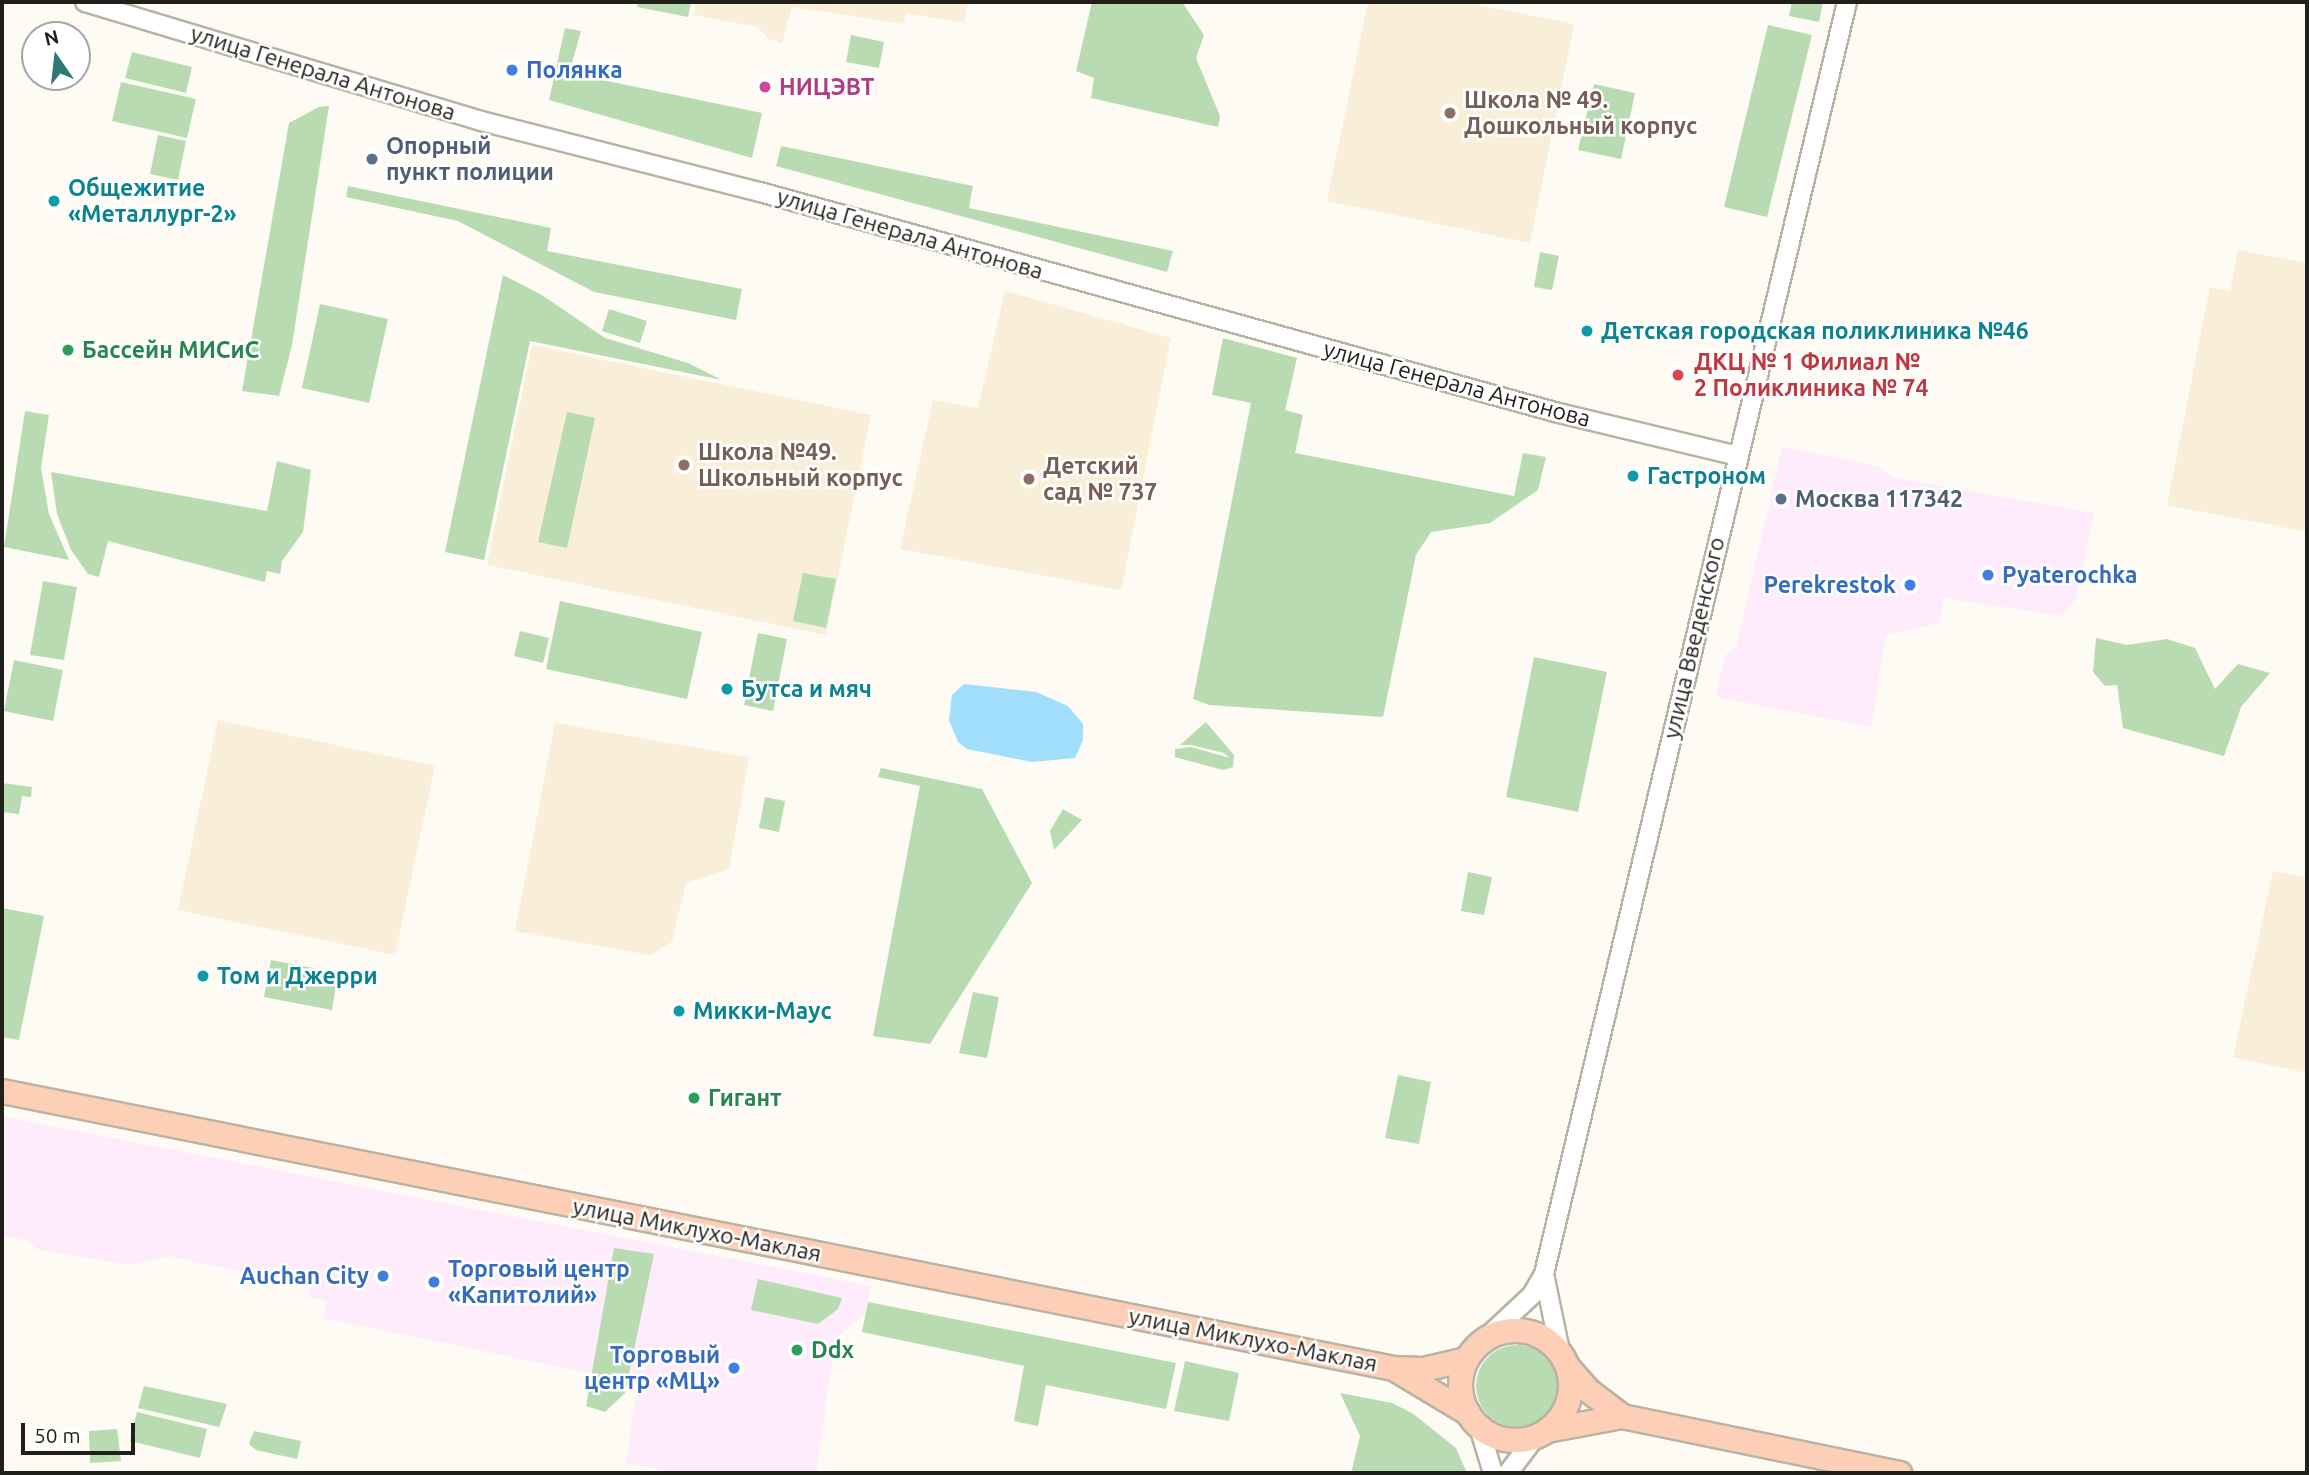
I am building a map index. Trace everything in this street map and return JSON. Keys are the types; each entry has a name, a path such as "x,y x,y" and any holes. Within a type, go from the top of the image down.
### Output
{"main road":[{"name":"улица Миклухо-Маклая","path":"2,1091 1392,1368 1423,1369 1466,1359"},
{"path":"1622,1416 1589,1391 1564,1359 1535,1332 1519,1329 1488,1336 1466,1359 1460,1387 1473,1420 1506,1439 1622,1416 1899,1473"},
{"path":"1541,1433 1568,1402 1564,1359"},
{"name":"улица Миклухо-Маклая","path":"1392,1368 1473,1420"}],"street":[{"name":"улица Генерала Антонова","path":"85,2 481,121 771,195 1555,412 1738,456"},
{"name":"улица Введенского","path":"1488,1336 1532,1295 1544,1274 1847,2"},
{"name":"улица Введенского","path":"1544,1274 1564,1359"},
{"path":"1473,1420 1493,1473"},
{"path":"1508,1473 1541,1433"}],"shaded area":[{"path":"696,2 968,2 964,23 906,13 904,24 792,7 782,43 768,39 758,27 694,15"},
{"name":"Школа № 49. Дошкольный корпус","path":"1368,2 1463,2 1574,24 1530,243 1327,201"},
{"path":"2238,250 2307,263 2307,532 2167,505 2210,287 2230,291"},
{"name":"Детский сад № 737","path":"1005,291 1171,338 1121,590 900,549 933,400 978,408"},
{"name":"Школа №49. Школьный корпус","path":"532,345 871,415 826,635 487,565"},
{"path":"1782,447 1878,466 1895,478 2094,513 2076,599 2061,616 1944,598 1940,623 1886,635 1871,727 1716,697 1725,655 1736,648"},
{"path":"218,720 435,766 395,955 178,910"},
{"path":"555,723 749,757 729,869 686,883 672,942 650,955 515,931"},
{"path":"2273,871 2307,878 2307,1073 2233,1057"},
{"path":"4,1117 871,1286 865,1313 835,1339 816,1473 675,1473 626,1463 638,1383 323,1318 327,1301 308,1297 310,1286 169,1256 131,1265 36,1249 29,1241 2,1235"}],"green space":[{"path":"638,2 691,2 688,17 637,7"},
{"path":"1092,2 1182,2 1204,35 1196,58 1220,116 1218,127 1091,98 1094,78 1076,71"},
{"path":"1792,2 1823,2 1819,22 1789,16"},
{"path":"1768,25 1812,35 1767,217 1724,207"},
{"path":"565,28 581,31 569,73 762,113 752,158 549,100"},
{"path":"851,35 884,42 879,68 846,62"},
{"path":"132,52 192,67 186,93 125,78"},
{"path":"121,82 196,99 187,138 112,121"},
{"path":"1594,84 1635,93 1621,159 1578,150"},
{"path":"329,106 292,345 279,396 242,391 289,123 319,107"},
{"path":"158,135 186,141 178,180 150,174"},
{"path":"781,146 973,186 969,208 1173,251 1167,272 776,166"},
{"path":"348,186 551,228 547,251 742,289 736,320 594,292 458,221 346,197"},
{"path":"1540,252 1559,256 1552,290 1534,287"},
{"path":"503,275 542,295 605,338 688,363 722,380 530,341 484,560 445,552"},
{"path":"320,304 388,319 369,403 302,388"},
{"path":"609,309 647,321 640,343 602,331"},
{"path":"1223,338 1297,358 1285,410 1303,415 1295,453 1514,496 1523,453 1546,457 1538,490 1490,523 1431,532 1416,555 1383,717 1209,705 1193,699 1251,403 1212,395"},
{"path":"25,411 49,415 41,468 49,514 69,560 4,547"},
{"path":"567,412 595,418 567,548 538,542"},
{"path":"277,461 311,470 303,532 282,561 280,574 267,571 265,582 108,541 99,577 88,574 71,550 57,514 51,472 267,511"},
{"path":"803,573 836,579 826,628 793,621"},
{"path":"43,581 77,587 64,660 30,655"},
{"path":"560,601 702,632 687,699 546,669"},
{"path":"520,631 549,638 543,663 514,656"},
{"path":"758,633 787,639 773,711 744,705"},
{"path":"2096,638 2127,645 2167,639 2195,648 2215,689 2238,664 2270,673 2241,707 2224,756 2123,728 2117,685 2105,686 2093,672"},
{"path":"1534,657 1607,672 1578,812 1506,797"},
{"path":"14,660 63,670 53,721 4,711"},
{"path":"1206,722 1234,755 1233,767 1223,770 1175,757 1175,749 1191,747 1230,758 1224,753 1191,745 1180,745"},
{"path":"881,768 982,789 1032,883 930,1044 873,1036 920,786 878,777"},
{"path":"2,783 32,787 31,797 22,796 19,814 2,812"},
{"path":"765,797 785,801 779,832 759,828"},
{"path":"1063,809 1082,820 1054,850 1050,831"},
{"path":"1468,872 1492,877 1484,915 1461,911"},
{"path":"2,908 44,916 19,1040 2,1037"},
{"path":"271,960 338,973 332,1010 264,997"},
{"path":"973,992 999,997 987,1058 959,1053"},
{"path":"1398,1075 1431,1082 1419,1144 1385,1138"},
{"path":"614,1248 654,1254 625,1393 605,1412 586,1406"},
{"path":"758,1279 842,1298 838,1309 818,1324 751,1310"},
{"path":"868,1302 1176,1363 1166,1409 1046,1385 1038,1426 1014,1421 1024,1366 862,1332"},
{"path":"1517,1345 1533,1348 1546,1357 1555,1370 1558,1386 1555,1402 1546,1415 1533,1424 1517,1427 1501,1424 1488,1415 1479,1402 1476,1386 1479,1370 1488,1357 1501,1348"},
{"path":"1185,1361 1239,1373 1229,1421 1174,1411"},
{"path":"144,1386 227,1404 219,1427 138,1408"},
{"path":"1340,1393 1392,1403 1412,1413 1456,1448 1467,1473 1351,1473 1360,1436"},
{"path":"137,1412 207,1429 200,1458 130,1441"},
{"path":"117,1429 121,1461 90,1463 89,1431"},
{"path":"254,1431 301,1441 297,1459 256,1450 249,1444"}],"water":[{"path":"964,684 1036,692 1068,706 1083,724 1083,740 1075,758 1032,762 967,749 958,742 949,720 952,695"}],"place":[{"name":"Полянка","path":"512,70"},
{"name":"НИЦЭВТ","path":"765,87"},
{"name":"Школа № 49. Дошкольный корпус","path":"1450,113"},
{"name":"Опорный пункт полиции","path":"372,159"},
{"name":"Общежитие «Металлург-2»","path":"54,201"},
{"name":"Детская городская поликлиника №46","path":"1587,331"},
{"name":"Бассейн МИСиС","path":"68,350"},
{"name":"ДКЦ № 1 Филиал № 2 Поликлиника № 74","path":"1678,375"},
{"name":"Школа №49. Школьный корпус","path":"684,465"},
{"name":"Гастроном","path":"1633,476"},
{"name":"Детский сад № 737","path":"1029,479"},
{"name":"Москва 117342","path":"1781,499"},
{"name":"Pyaterochka","path":"1988,575"},
{"name":"Perekrestok","path":"1910,585"},
{"name":"Бутса и мяч","path":"727,689"},
{"name":"Том и Джерри","path":"203,976"},
{"name":"Микки-Маус","path":"679,1011"},
{"name":"Гигант","path":"694,1098"},
{"name":"Auchan City","path":"383,1276"},
{"name":"Торговый центр «Капитолий»","path":"434,1282"},
{"name":"Ddx","path":"797,1350"},
{"name":"Торговый центр «МЦ»","path":"734,1368"}]}
